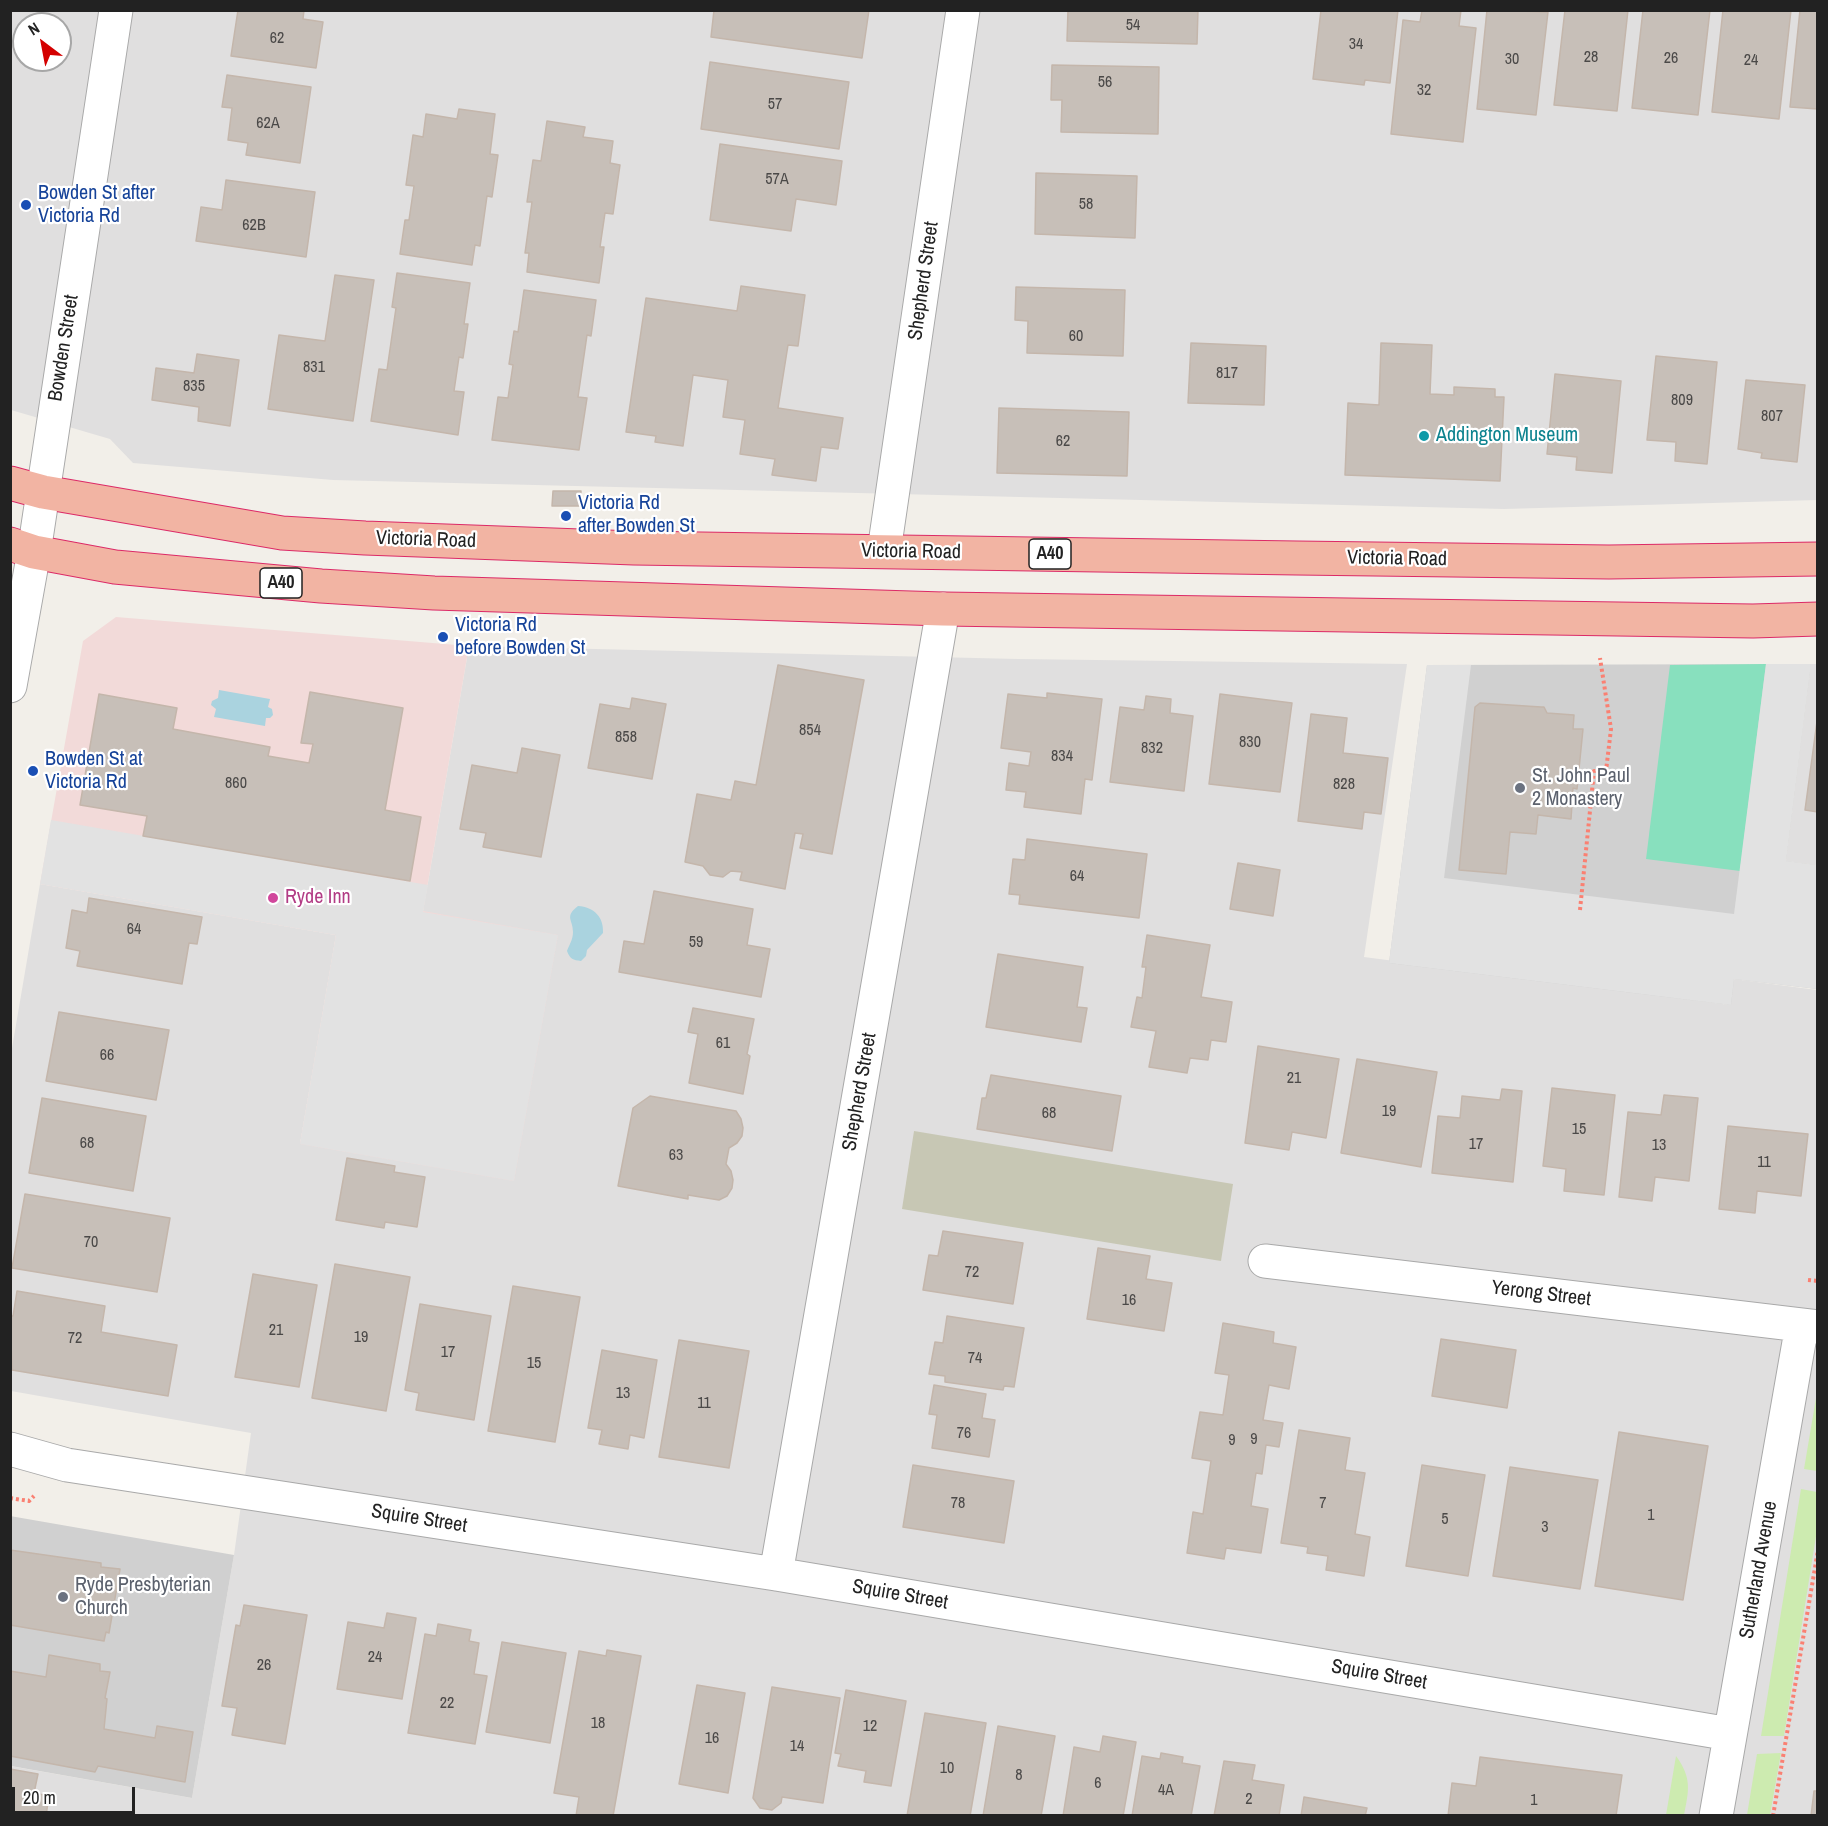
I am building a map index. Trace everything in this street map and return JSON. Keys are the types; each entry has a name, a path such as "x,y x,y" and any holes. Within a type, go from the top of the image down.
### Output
{"highway":[{"name":"Victoria Road","path":"10,483 43,492 294,534 365,538 623,548 1609,562 1818,559"},
{"name":"A40","path":"22,548 115,567 321,586 446,593 943,609 1753,621 1818,619"}],"street":[{"name":"Bowden Street","path":"10,686 22,548 43,492 116,10"},
{"name":"Shepherd Street","path":"884,551 963,10"},
{"name":"Shepherd Street","path":"776,1575 943,609"},
{"name":"Yerong Street","path":"1264,1261 1810,1326"},
{"name":"Sutherland Avenue","path":"1716,1815 1810,1326"},
{"name":"Squire Street","path":"10,1449 67,1465 776,1575 1730,1734"},
{"name":"Squire Street","path":"10,1464 67,1465"}],"path":[{"path":"1580,910 1594,771 1606,771 1611,729 1600,658"},
{"path":"1808,1280 1818,1281"},
{"path":"1773,1815 1818,1550"}],"shaded area":[{"path":"10,11 1817,11 1817,500 1504,509 333,480 133,463 110,439 11,410"},
{"name":"Ryde Inn","path":"116,617 469,646 423,911 558,935 514,1181 300,1144 336,935 40,884 83,641"},
{"path":"469,646 1018,659 1407,664 1364,957 1730,1005 1734,979 1817,990 1817,1815 11,1816 10,1766 192,1798 234,1555 251,1433 11,1391 11,1054 40,884 336,935 300,1144 423,911"},
{"path":"1766,664 1811,664 1786,861 1817,865 1817,989 1734,979 1731,1005 1389,963 1427,665 1471,665 1444,878 1734,914"},
{"path":"1811,664 1817,664 1817,865 1786,861"},
{"path":"1811,664 1786,861 1817,865 1817,989 1734,979 1731,1005 1389,963 1427,665"},
{"path":"51,820 428,885 423,912 558,935 514,1181 300,1144 336,935 40,884"},
{"path":"914,1131 1233,1184 1221,1261 902,1209"},
{"path":"10,1516 234,1555 192,1798 11,1766"}],"green space":[{"path":"1766,664 1740,871 1646,859 1670,665"},
{"path":"1817,1392 1817,1471 1804,1469"},
{"path":"1801,1489 1817,1492 1817,1530 1784,1736 1761,1736"},
{"path":"1781,1753 1770,1815 1747,1815 1757,1754"},
{"path":"1676,1756 1687,1778 1687,1798 1684,1815 1666,1815"}],"water":[{"path":"219,690 270,699 268,707 272,709 273,715 266,718 265,726 214,717 216,709 211,705 212,701 218,698"},
{"path":"578,906 589,908 597,914 603,927 603,933 587,950 586,956 581,961 572,959 567,951 573,935 570,916"}],"building":[{"path":"238,10 304,10 303,19 323,22 316,68 231,56"},
{"path":"714,10 869,10 862,58 711,37"},
{"path":"1068,10 1198,10 1197,44 1067,41"},
{"path":"1321,10 1398,10 1390,83 1365,80 1364,85 1313,79"},
{"path":"1422,10 1461,10 1459,26 1476,28 1463,142 1391,134 1403,20 1420,22"},
{"path":"1487,10 1548,12 1536,115 1477,109"},
{"path":"1565,10 1628,10 1617,111 1554,105"},
{"path":"1643,10 1710,10 1698,115 1632,108"},
{"path":"1723,10 1791,10 1779,119 1712,112"},
{"path":"1800,10 1818,10 1818,109 1790,107"},
{"path":"710,62 849,82 839,149 701,129"},
{"path":"1052,65 1159,67 1158,134 1061,132 1062,100 1051,100"},
{"path":"227,75 311,87 300,163 246,155 248,143 228,140 232,108 222,107"},
{"path":"459,109 495,114 490,154 498,155 492,197 487,196 480,246 475,245 472,265 400,254 405,220 409,220 414,186 406,185 413,135 423,137 426,114 457,119"},
{"path":"547,121 585,127 583,137 613,141 610,163 620,165 613,214 605,213 600,247 604,247 599,283 527,272 529,253 525,253 532,202 527,202 533,160 541,161"},
{"path":"720,144 842,161 836,205 796,199 791,231 710,220"},
{"path":"1036,173 1137,176 1135,238 1035,234"},
{"path":"226,180 315,192 306,257 196,241 201,207 222,210"},
{"path":"397,273 470,283 464,324 468,324 463,358 459,357 454,391 464,392 458,435 371,421 379,369 387,370 396,308 392,307"},
{"path":"335,275 374,280 353,421 268,409 279,335 325,341"},
{"path":"741,286 805,295 798,346 788,345 778,408 843,418 838,449 821,447 816,481 772,475 775,459 740,454 745,420 723,417 728,380 693,375 683,446 655,442 656,436 626,432 646,298 737,311"},
{"path":"1016,287 1125,290 1123,356 1027,353 1028,321 1015,320"},
{"path":"524,290 596,300 591,336 587,335 578,397 587,398 579,450 492,440 498,397 508,398 513,365 509,364 514,331 518,332"},
{"path":"1191,343 1266,346 1264,405 1188,403"},
{"path":"1381,343 1432,345 1430,394 1454,395 1454,387 1495,389 1495,397 1504,397 1500,481 1345,475 1348,403 1379,405"},
{"path":"197,354 239,360 230,426 198,421 199,407 152,400 156,368 194,373"},
{"path":"1656,356 1717,362 1707,464 1675,461 1676,442 1647,440"},
{"path":"1555,374 1621,381 1612,473 1576,470 1577,457 1547,454"},
{"path":"1746,380 1805,385 1797,462 1761,458 1762,453 1738,449"},
{"path":"999,408 1129,412 1127,476 997,473"},
{"path":"553,491 581,491 580,506 552,506"},
{"path":"778,665 864,680 832,854 800,848 803,834 795,833 785,889 740,880 742,872 731,871 723,877 710,875 703,866 685,862 697,794 731,800 735,781 756,785"},
{"name":"Ryde Inn","path":"310,692 403,708 385,810 421,817 410,881 143,836 147,816 80,805 99,694 177,708 173,729 270,747 268,756 309,763 313,744 301,743"},
{"path":"1047,693 1102,699 1092,780 1085,779 1081,814 1024,807 1026,792 1006,790 1009,763 1029,766 1031,752 1001,748 1008,694 1047,698"},
{"path":"1220,694 1292,703 1280,792 1209,784"},
{"path":"1146,696 1171,699 1170,713 1193,716 1184,791 1110,782 1120,707 1144,710"},
{"path":"632,698 666,704 652,779 588,768 600,704 630,709"},
{"name":"St. John Paul 2 Monastery","path":"1480,703 1544,707 1547,713 1574,715 1573,729 1583,729 1577,789 1573,788 1571,819 1538,815 1536,834 1510,832 1506,874 1459,870 1475,707"},
{"path":"1311,714 1347,718 1343,753 1388,758 1381,814 1364,812 1362,829 1298,821"},
{"path":"1818,714 1818,812 1805,810"},
{"path":"522,748 560,755 541,857 483,847 486,833 460,829 472,765 517,773"},
{"path":"1027,839 1147,854 1139,918 1019,904 1020,895 1009,894 1013,859 1025,860"},
{"path":"1238,863 1280,870 1273,916 1230,909"},
{"path":"654,891 753,909 747,945 770,949 761,997 619,972 624,941 644,944"},
{"path":"89,898 202,917 197,944 189,943 182,984 77,966 80,951 66,948 72,910 87,913"},
{"path":"1147,935 1210,945 1201,997 1232,1002 1226,1042 1211,1040 1208,1060 1190,1058 1187,1073 1149,1067 1156,1031 1131,1027 1137,997 1142,998 1146,967 1142,967"},
{"path":"998,954 1083,967 1077,1007 1087,1008 1081,1042 986,1027"},
{"path":"693,1008 754,1019 747,1054 750,1056 743,1094 689,1083 698,1034 688,1032"},
{"path":"59,1012 169,1030 156,1100 46,1081"},
{"path":"1258,1046 1339,1059 1326,1138 1292,1132 1289,1150 1245,1143"},
{"path":"1357,1059 1437,1072 1421,1167 1341,1153"},
{"path":"991,1075 1121,1096 1112,1151 977,1129 982,1098 986,1098"},
{"path":"1552,1088 1615,1095 1604,1195 1564,1191 1566,1169 1543,1166"},
{"path":"1502,1089 1522,1091 1513,1182 1432,1173 1438,1116 1460,1118 1462,1096 1500,1100"},
{"path":"1664,1095 1698,1098 1689,1181 1655,1177 1652,1201 1619,1197 1628,1112 1661,1115"},
{"path":"650,1096 736,1111 743,1128 742,1136 729,1148 726,1164 733,1180 732,1188 727,1196 719,1200 688,1195 688,1199 618,1186 633,1108"},
{"path":"42,1098 146,1116 133,1191 29,1173"},
{"path":"1728,1126 1808,1134 1801,1196 1757,1191 1755,1213 1719,1209"},
{"path":"347,1158 395,1166 394,1172 425,1177 417,1227 385,1222 384,1228 336,1220"},
{"path":"25,1194 170,1218 157,1292 12,1268"},
{"path":"943,1231 1023,1243 1013,1304 923,1290 929,1255 938,1256"},
{"path":"1098,1248 1150,1256 1146,1279 1172,1283 1164,1331 1087,1319"},
{"path":"335,1264 410,1277 386,1411 312,1398"},
{"path":"253,1274 317,1285 299,1387 235,1377"},
{"path":"513,1286 580,1297 555,1442 488,1431"},
{"path":"17,1291 105,1306 101,1332 177,1345 168,1396 12,1370 10,1316 13,1316"},
{"path":"420,1304 491,1316 474,1420 416,1410 419,1393 405,1390"},
{"path":"947,1316 1024,1328 1014,1387 1004,1386 1003,1390 945,1382 945,1376 929,1374 935,1342 943,1343"},
{"path":"1223,1323 1274,1332 1273,1343 1296,1347 1289,1389 1269,1385 1263,1420 1283,1423 1279,1447 1266,1445 1262,1474 1256,1473 1251,1506 1268,1509 1261,1553 1226,1548 1224,1559 1187,1553 1193,1512 1203,1514 1211,1461 1192,1458 1200,1412 1223,1415 1229,1375 1215,1373"},
{"path":"1441,1339 1516,1350 1507,1408 1432,1396"},
{"path":"679,1340 749,1351 729,1468 659,1457"},
{"path":"602,1350 657,1360 644,1438 630,1435 628,1449 599,1444 602,1430 588,1428"},
{"path":"934,1385 986,1394 982,1418 995,1420 989,1457 932,1448 937,1415 929,1414"},
{"path":"1299,1430 1350,1438 1345,1470 1365,1473 1355,1534 1370,1537 1364,1576 1326,1570 1328,1556 1307,1553 1308,1547 1281,1543"},
{"path":"1619,1432 1708,1446 1683,1600 1595,1586"},
{"path":"913,1465 1014,1481 1004,1543 903,1527"},
{"path":"1422,1465 1485,1475 1468,1576 1406,1566"},
{"path":"1510,1467 1598,1480 1580,1589 1493,1576"},
{"name":"Ryde Presbyterian Church","path":"10,1550 101,1563 101,1567 120,1569 109,1633 106,1632 104,1641 10,1625"},
{"path":"244,1605 307,1615 285,1744 232,1735 237,1708 222,1706 236,1625 240,1626"},
{"path":"387,1613 416,1618 402,1699 337,1689 348,1622 384,1628"},
{"path":"438,1624 471,1630 469,1641 479,1643 474,1674 487,1676 475,1744 408,1733 425,1634 436,1636"},
{"path":"502,1642 566,1653 550,1743 486,1732"},
{"path":"607,1650 641,1656 613,1816 576,1816 579,1797 554,1793 579,1651 606,1656"},
{"path":"49,1655 100,1664 100,1671 110,1672 105,1698 107,1699 104,1729 155,1738 157,1726 193,1732 185,1782 98,1766 95,1772 10,1756 10,1671 46,1677"},
{"path":"697,1685 745,1693 728,1793 679,1784"},
{"path":"772,1687 840,1698 823,1803 782,1797 781,1803 772,1810 760,1808 753,1798"},
{"path":"846,1690 906,1701 891,1786 864,1782 866,1771 838,1766 841,1754 835,1753"},
{"path":"925,1713 986,1723 970,1816 907,1816"},
{"path":"998,1726 1055,1736 1041,1816 983,1816"},
{"path":"1103,1736 1136,1742 1123,1816 1063,1816 1074,1747 1100,1752"},
{"path":"1161,1753 1183,1757 1182,1763 1200,1766 1191,1816 1132,1816 1142,1756 1160,1759"},
{"path":"1480,1757 1622,1775 1616,1816 1448,1816 1452,1783 1476,1786"},
{"path":"1224,1761 1255,1765 1252,1780 1284,1785 1279,1816 1214,1816"},
{"path":"10,1769 38,1774 34,1793 49,1796 46,1816 10,1816"},
{"path":"1814,1791 1818,1791 1818,1816 1811,1816"},
{"path":"1304,1797 1367,1808 1365,1816 1301,1816"}],"place":[{"name":"Bowden St after Victoria Rd","path":"26,205"},
{"name":"Addington Museum","path":"1424,436"},
{"name":"Victoria Rd after Bowden St","path":"566,516"},
{"name":"Victoria Rd before Bowden St","path":"443,637"},
{"name":"Bowden St at Victoria Rd","path":"33,771"},
{"name":"St. John Paul 2 Monastery","path":"1520,788"},
{"name":"Ryde Inn","path":"273,898"},
{"name":"Ryde Presbyterian Church","path":"63,1597"}]}
